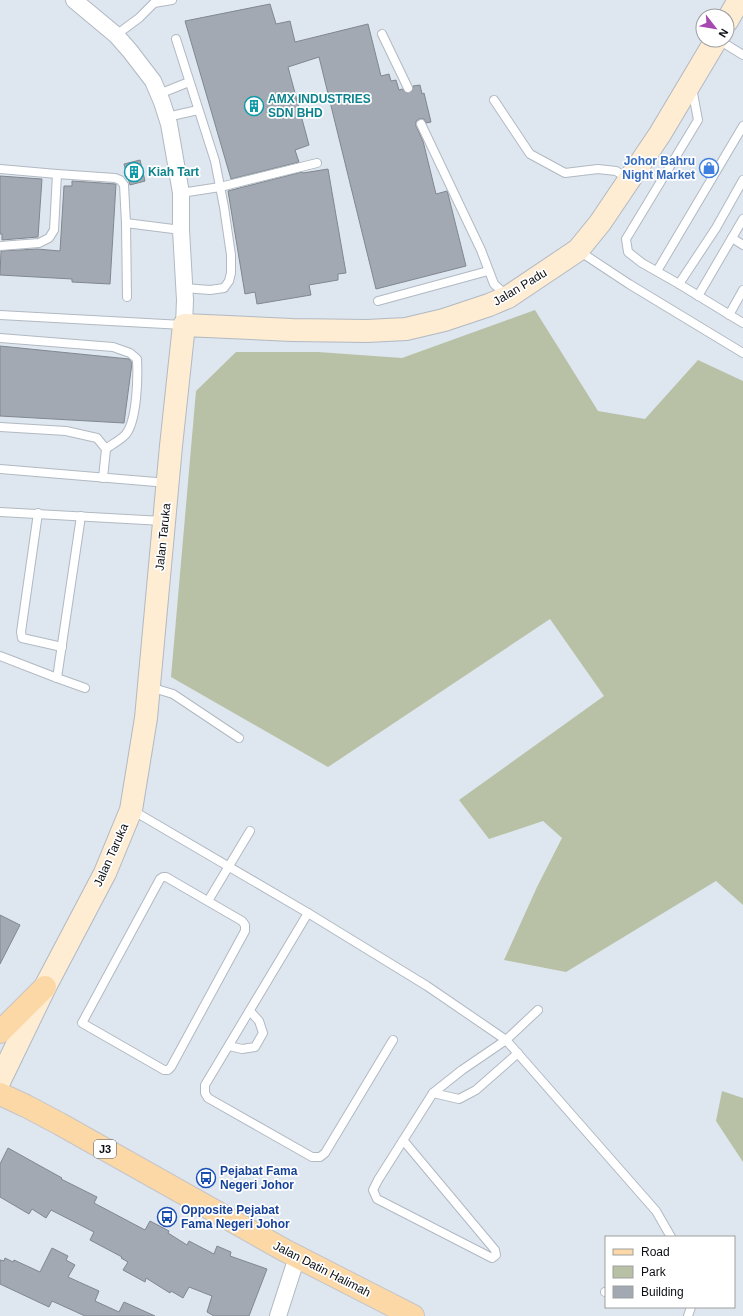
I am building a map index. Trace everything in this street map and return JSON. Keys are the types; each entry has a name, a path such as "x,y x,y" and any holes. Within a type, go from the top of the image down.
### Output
{"main road":[{"path":"0,1032 46,987"},
{"name":"Jalan Datin Halimah","path":"0,1094 60,1124 297,1257 413,1316"}],"street":[{"name":"Jalan Taruka","path":"0,1080 105,873 131,810 146,718 184,324 181,193 167,117 153,81 130,51 116,36 74,0"},
{"name":"Jalan Padu","path":"184,324 292,330 367,331 406,329 444,320 508,297 578,250 600,223 660,134 712,48"},
{"path":"278,1316 297,1257"}],"lane":[{"path":"116,36 139,18 151,2 172,0"},
{"path":"382,34 408,88"},
{"path":"176,39 214,162 224,207 231,255 231,273 229,281 224,288 210,290 184,288"},
{"path":"731,48 743,55"},
{"path":"159,94 189,82"},
{"path":"691,82 698,120 626,239 628,252 642,263 743,324"},
{"path":"494,100 530,154 565,173 598,169 616,171 629,180"},
{"path":"167,117 198,110"},
{"path":"421,124 481,250 494,284 508,297"},
{"path":"657,271 743,126"},
{"path":"181,193 220,187 317,163"},
{"path":"0,169 115,178 120,180 124,185 127,297"},
{"path":"0,246 39,243 50,238 54,230 57,174"},
{"path":"679,284 716,228 743,180"},
{"path":"698,296 743,219"},
{"path":"126,223 181,230"},
{"path":"732,238 743,245"},
{"path":"578,250 629,284 743,353"},
{"path":"378,301 488,271"},
{"path":"729,315 743,290"},
{"path":"0,315 184,324"},
{"path":"0,338 114,347 130,353 137,359 138,372 134,418 126,434 106,449"},
{"path":"0,427 66,431 97,438 106,449 103,478"},
{"path":"0,468 168,483"},
{"path":"0,512 164,521"},
{"path":"38,513 22,638 62,647"},
{"path":"57,678 82,516"},
{"path":"0,656 85,688"},
{"path":"149,687 173,694 239,738"},
{"path":"131,810 308,913 427,986 506,1040 656,1211 670,1236"},
{"path":"208,902 250,831"},
{"path":"166,877 208,902 242,921 245,925 245,931 168,1070 164,1070 82,1023 160,879 166,877"},
{"path":"308,913 205,1085 205,1093 208,1098 312,1157 320,1157 325,1153 393,1040"},
{"path":"403,1140 495,1250 496,1255 492,1258 377,1199 374,1190 378,1180 403,1140 433,1093 462,1070 506,1040 538,1010"},
{"path":"229,1046 242,1049 255,1046 263,1033 258,1021 250,1012"},
{"path":"433,1093 459,1099 476,1090 518,1053"}],"green space":[{"path":"535,310 598,411 645,419 698,360 743,381 743,905 716,881 566,972 504,960 537,887 562,838 543,821 489,839 459,800 604,696 550,619 328,767 171,677 196,391 236,352 318,352 402,358"},
{"path":"722,1091 743,1098 743,1162 716,1121"}],"building":[{"path":"270,4 276,24 290,21 295,42 368,24 381,76 389,74 391,81 396,80 399,90 402,89 407,93 412,91 413,86 420,85 422,94 424,93 431,122 426,123 424,119 419,119 416,121 416,126 423,141 436,194 447,191 466,266 376,289 319,57 288,67 309,145 295,150 299,162 231,179 185,21"},
{"name":"Kiah Tart","path":"140,160 145,181 130,185 124,164"},
{"path":"328,169 346,273 338,274 338,280 309,285 311,295 257,304 255,292 245,294 228,191 302,172"},
{"path":"0,176 42,179 38,237 2,240 2,234 0,234"},
{"path":"72,181 116,184 110,284 72,282 72,279 0,275 1,251 37,249 60,251 64,186 72,186"},
{"path":"0,346 129,359 132,363 124,423 0,416"},
{"path":"0,915 20,925 0,964"},
{"path":"8,1148 62,1178 61,1179 97,1197 94,1203 145,1230 150,1221 169,1231 168,1233 187,1245 189,1241 214,1254 217,1246 231,1252 230,1256 267,1269 249,1316 214,1316 207,1312 212,1296 189,1287 183,1298 171,1291 170,1293 146,1278 145,1282 123,1270 128,1262 121,1258 122,1257 90,1240 94,1232 51,1210 46,1218 32,1209 29,1214 0,1197 0,1164"},
{"path":"52,1248 68,1256 66,1260 75,1265 68,1277 99,1291 95,1301 119,1312 124,1302 155,1316 85,1316 52,1301 49,1307 0,1284 0,1260 4,1261 5,1258 13,1262 14,1260 40,1272"}],"place":[{"name":"AMX INDUSTRIES SDN BHD","path":"254,106"},
{"name":"Johor Bahru Night Market","path":"709,168"},
{"name":"Kiah Tart","path":"134,172"},
{"name":"Pejabat Fama Negeri Johor","path":"206,1178"},
{"name":"Opposite Pejabat Fama Negeri Johor","path":"167,1217"}]}
